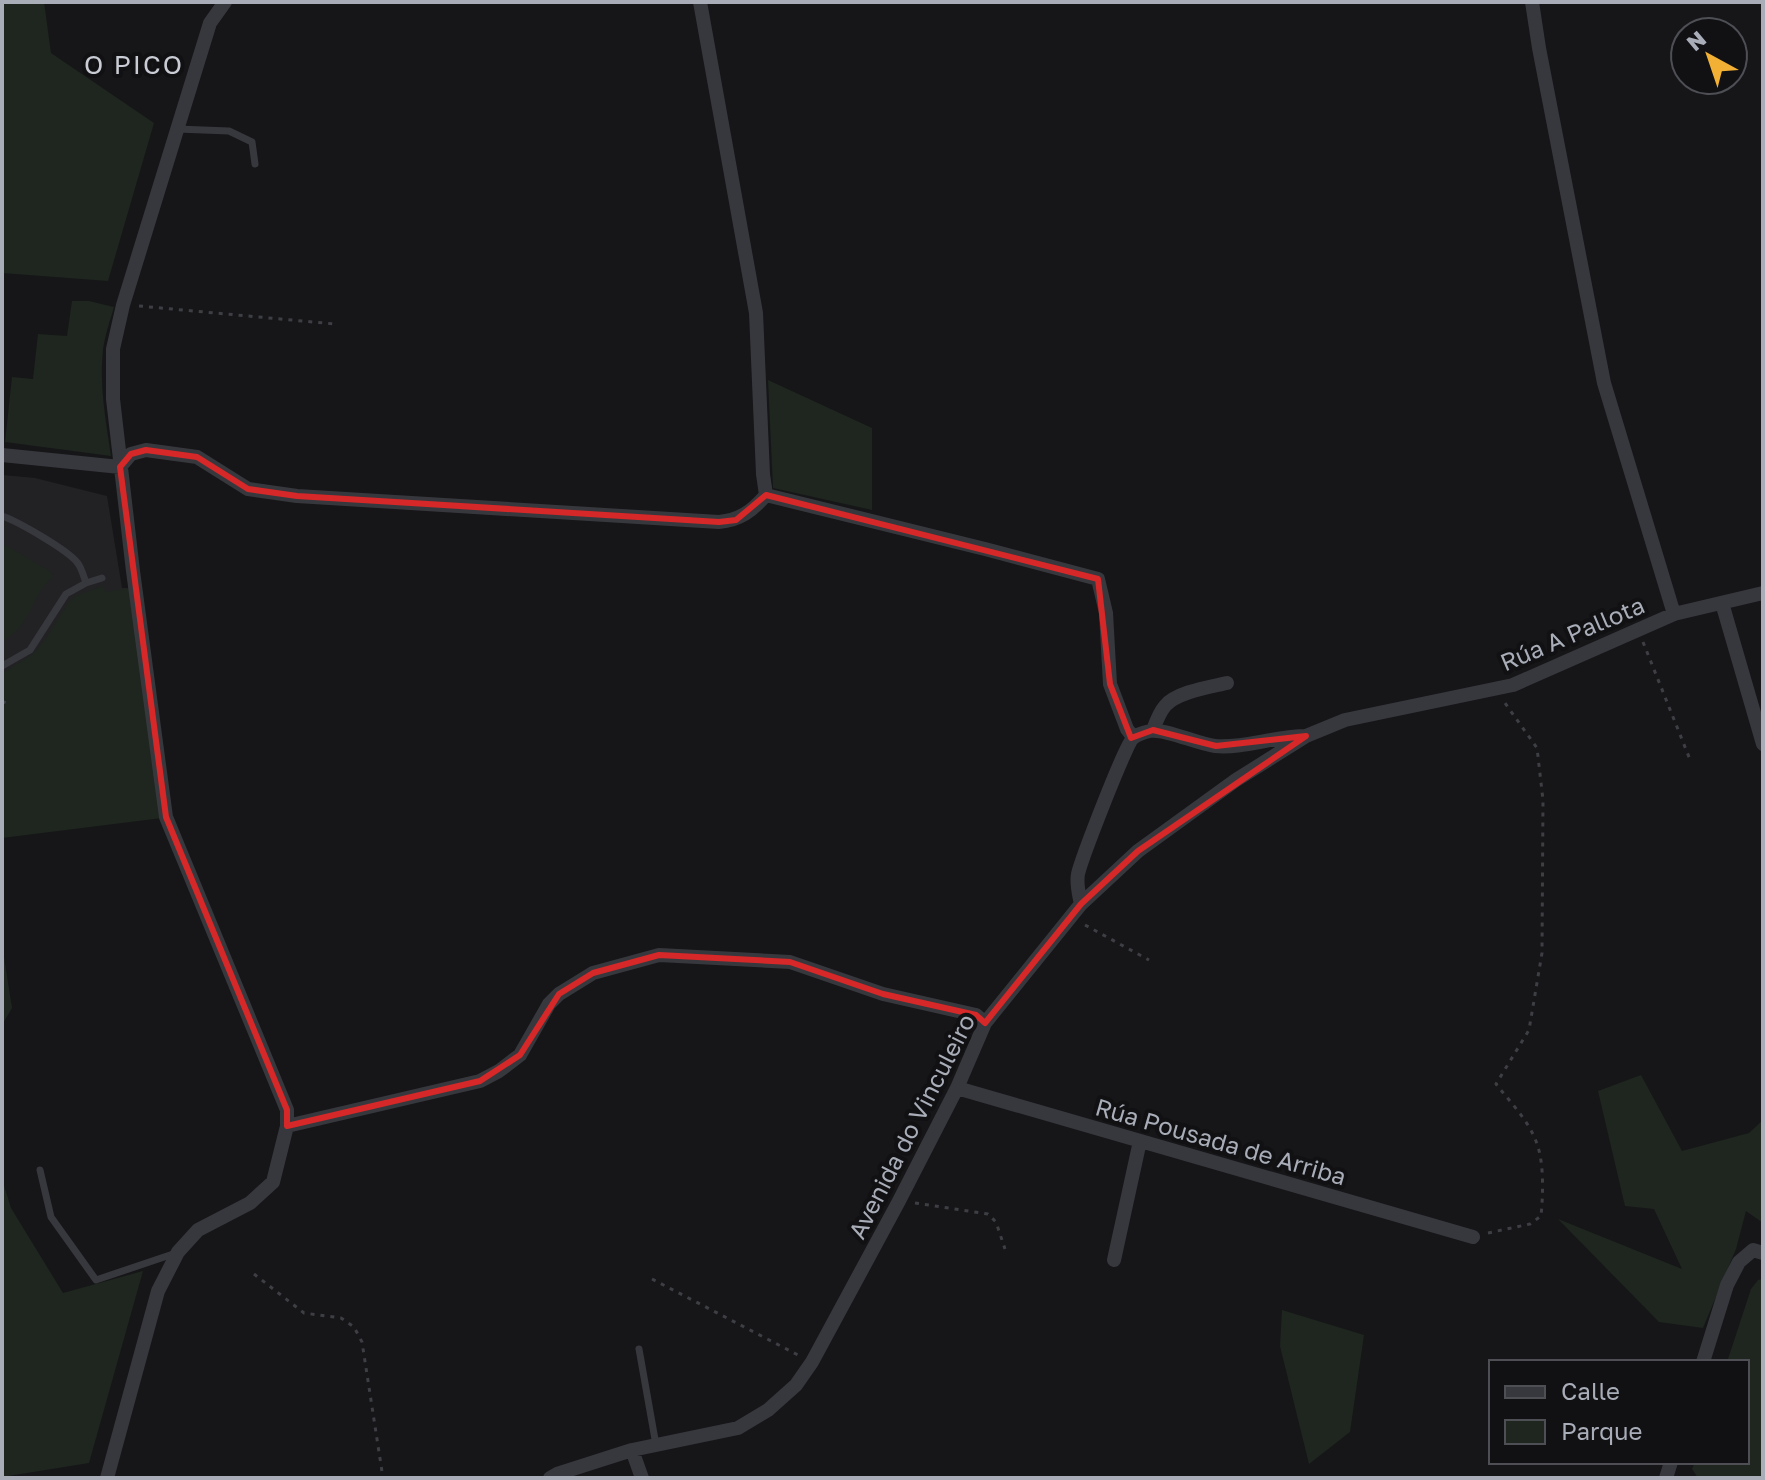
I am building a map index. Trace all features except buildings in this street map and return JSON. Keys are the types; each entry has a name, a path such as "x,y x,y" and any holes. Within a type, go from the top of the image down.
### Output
{"street":[{"path":"107,1478 158,1291 178,1252 198,1230 250,1203 273,1182 287,1126 287,1110 166,817 126,573 113,399 113,349 123,305 210,23 225,2"},
{"path":"120,467 131,454 146,450 197,457 248,489 297,496 719,522 736,520 757,506 766,495 756,313 700,2"},
{"path":"1532,2 1604,383 1674,614"},
{"path":"2,455 120,467"},
{"path":"766,495 1098,579 1106,613 1110,684 1133,737"},
{"name":"Rúa A Pallota","path":"1306,736 1345,720 1513,685 1674,614 1763,593"},
{"path":"1722,603 1763,744"},
{"path":"1153,730 1167,703 1182,695 1227,683"},
{"path":"1081,904 1077,886 1081,864 1133,737 1153,730 1216,746 1230,746 1306,736"},
{"name":"Avenida do Vinculeiro","path":"550,1478 632,1450 738,1428 768,1410 796,1385 812,1362 899,1201 957,1088 985,1023 1081,904 1138,851 1236,780 1306,736"},
{"path":"287,1126 480,1081 520,1055 549,1004 559,994 593,973 659,955 790,962 883,994 976,1015 985,1023"},
{"name":"Rúa Pousada de Arriba","path":"957,1088 1473,1237"},
{"path":"1114,1260 1140,1141"},
{"path":"1704,1360 1727,1285 1739,1262 1758,1252"},
{"path":"632,1450 642,1478"}],"lane":[{"path":"177,129 229,131 252,142 255,164"},
{"path":"2,516 38,534 78,562 86,583"},
{"path":"2,666 30,650 66,594 102,578"},
{"path":"40,1170 51,1217 96,1280 178,1252"},
{"path":"639,1349 656,1445"}],"path":[{"path":"123,305 335,324"},
{"path":"1638,630 1691,762"},
{"path":"1473,1237 1530,1224 1541,1216 1543,1194 1538,1146 1524,1119 1496,1084 1529,1030 1542,953 1543,800 1537,748 1495,689"},
{"path":"2,701 8,704"},
{"path":"1071,917 1149,960"},
{"path":"899,1201 988,1214 996,1222 1005,1249"},
{"path":"254,1274 304,1313 341,1318 354,1327 362,1342 383,1478"},
{"path":"652,1279 812,1362"}],"highlighted area":[{"path":"146,450 197,457 248,489 297,496 719,522 736,520 766,495 1081,573 1098,579 1110,684 1131,738 1153,730 1216,746 1306,736 1138,851 1081,904 985,1023 976,1015 883,994 790,962 659,955 593,973 559,994 520,1055 480,1081 287,1126 287,1110 166,817 120,467 131,454"}],"shaded area":[{"path":"2,475 35,478 107,496 122,588 130,588 2,838"}],"green space":[{"path":"2,2 44,2 51,53 154,123 108,281 2,273"},
{"path":"72,301 89,301 114,307 102,363 111,456 5,442 12,377 33,379 38,334 67,336"},
{"path":"768,380 872,428 872,510 773,488"},
{"path":"2,543 51,572 53,577 40,592 21,626 2,642"},
{"path":"103,586 105,592 130,588 162,818 2,838 2,674 33,654 76,596"},
{"path":"2,944 12,1008 2,1025"},
{"path":"1641,1075 1682,1151 1749,1133 1763,1120 1763,1223 1746,1211 1736,1249 1703,1328 1659,1322 1558,1219 1682,1269 1654,1209 1625,1206 1598,1091"},
{"path":"2,1179 11,1208 63,1293 143,1271 89,1463 2,1477"},
{"path":"1763,1279 1763,1478 1698,1478 1692,1469 1694,1464 1749,1464 1749,1360 1728,1360 1751,1289 1758,1280"},
{"path":"1282,1310 1364,1335 1350,1432 1309,1464 1280,1346"}],"district":[{"name":"O PICO","path":"134,64"}]}
